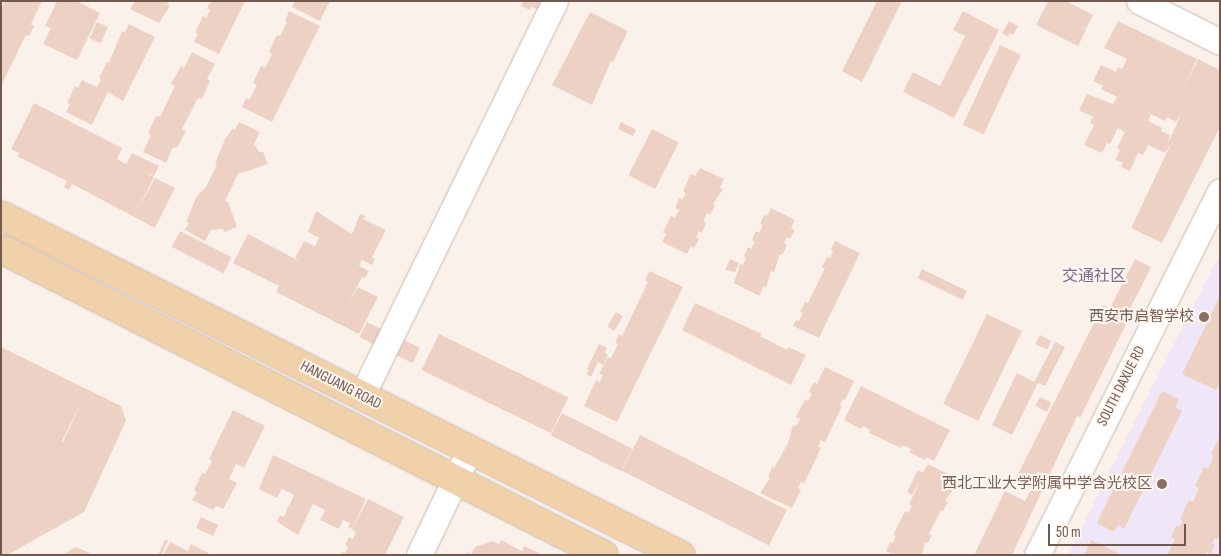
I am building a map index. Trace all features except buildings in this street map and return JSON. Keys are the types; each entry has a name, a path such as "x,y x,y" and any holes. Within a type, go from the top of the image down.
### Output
{"main road":[{"name":"HANGUANG ROAD","path":"1,215 681,555"},
{"path":"1,249 604,555"}],"street":[{"path":"362,395 555,1"},
{"path":"1139,1 1220,42"},
{"name":"SOUTH DAXUE RD","path":"1037,555 1220,191"},
{"path":"419,555 470,449"}],"shaded area":[{"name":"西北工业大学附属中学含光校区","path":"1220,254 1220,555 1068,555 1156,379"}],"place":[{"name":"西安市启智学校","path":"1204,317"},
{"name":"西北工业大学附属中学含光校区","path":"1162,484"}],"district":[{"name":"交通社区","path":"1094,277"}]}
